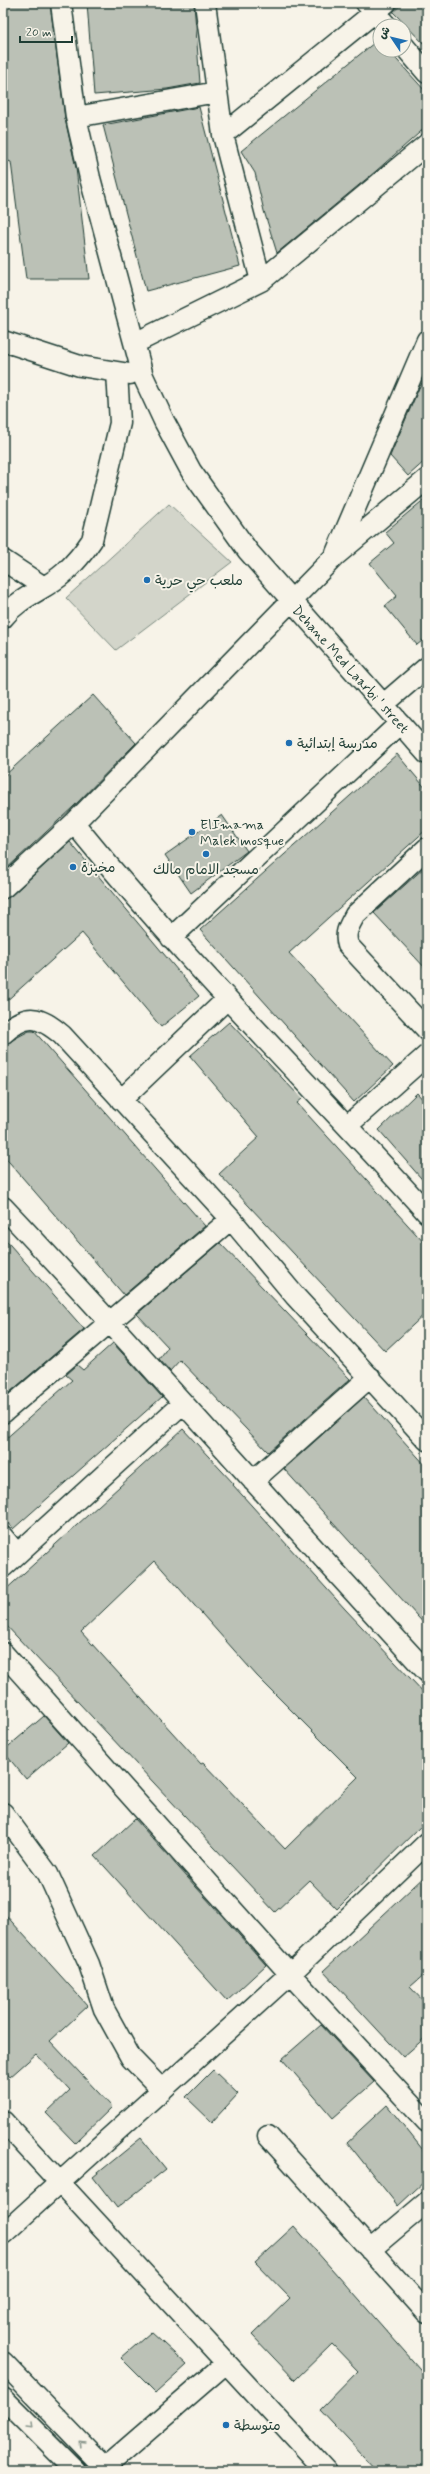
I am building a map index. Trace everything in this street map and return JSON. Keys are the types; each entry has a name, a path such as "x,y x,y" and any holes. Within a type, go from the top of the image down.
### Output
{"street":[{"name":"Dehane Med Laarbi ' street","path":"61,3 76,117 143,376 191,472 244,545 291,602 384,704 427,754"},
{"path":"205,3 223,135 261,281"},
{"path":"223,135 379,11"},
{"path":"412,55 427,72"},
{"path":"76,117 217,92"},
{"path":"135,344 261,281 427,144"},
{"path":"335,556 427,340"},
{"path":"3,341 80,366 143,376"},
{"path":"3,618 14,605 64,573 81,556 92,540 120,422 117,372"},
{"path":"3,888 74,823 335,556 427,479"},
{"path":"3,560 44,587"},
{"path":"384,704 427,667"},
{"path":"171,938 400,724"},
{"path":"74,823 171,938 227,999 348,1125 427,1213"},
{"path":"427,848 355,915 347,928 345,937 348,945 427,1030"},
{"path":"121,1100 227,999"},
{"path":"3,1034 22,1019 36,1019 48,1023 62,1035 232,1219 295,1296 427,1440"},
{"path":"348,1125 427,1055"},
{"path":"3,1207 111,1320 182,1404 427,1672"},
{"path":"3,1413 232,1219"},
{"path":"253,1481 370,1377"},
{"path":"3,1567 182,1404"},
{"path":"3,1537 18,1554"},
{"path":"3,1652 290,1974 427,2122"},
{"path":"3,1813 48,1874 89,1964 104,2009 131,2058 162,2090"},
{"path":"3,2234 290,1974 427,1843"},
{"path":"3,2121 326,2471"},
{"path":"268,2136 427,2313"},
{"path":"370,2250 427,2202"},
{"path":"3,2362 105,2470 226,2362"},
{"path":"3,2398 76,2471"}],"shaded area":[{"name":"ملعب حي حرية","path":"169,504 232,562 116,650 66,598"}],"building":[{"path":"3,3 50,3 65,119 76,168 89,279 26,279 11,162 3,159"},
{"path":"87,3 194,3 200,83 167,89 94,95"},
{"path":"403,3 427,3 427,47 412,32 412,18 399,18 393,12"},
{"path":"372,45 372,58 395,58 427,93 427,126 376,171 277,253 264,211 255,173 241,151"},
{"path":"199,107 240,266 146,291 103,125"},
{"path":"427,375 427,459 408,476 390,456 419,388"},
{"path":"427,497 427,637 417,645 385,606 397,596 370,563 394,543 385,532"},
{"path":"93,695 136,743 73,807 3,872 3,777"},
{"path":"397,754 427,790 427,829 289,953 393,1066 354,1102 200,930"},
{"name":"مسجد الامام مالك","path":"222,815 247,851 191,893 165,855"},
{"path":"70,842 199,996 161,1027 82,933 3,1004 3,899 11,896"},
{"path":"427,865 427,970 374,913"},
{"path":"229,1022 302,1099 297,1103 427,1246 427,1312 385,1351 219,1174 259,1137 190,1056"},
{"path":"29,1031 34,1031 205,1226 124,1295 3,1155 3,1045"},
{"path":"417,1093 427,1104 427,1185 379,1130"},
{"path":"3,1237 84,1329 3,1398"},
{"path":"220,1243 350,1379 268,1452 180,1360 170,1371 159,1359 168,1347 137,1314"},
{"path":"113,1343 162,1397 13,1529 3,1518 3,1441 72,1380 66,1375 77,1365 83,1370"},
{"path":"364,1397 427,1467 427,1627 284,1469"},
{"path":"183,1429 345,1609 427,1696 427,1820 337,1909 309,1880 275,1912 3,1622 3,1592","holes":["155,1561 257,1676 358,1777 285,1849 203,1763 201,1764 81,1632"]},
{"path":"44,1716 68,1743 26,1779 3,1751"},
{"path":"135,1819 266,1965 227,2001 95,1856"},
{"path":"427,1874 427,1972 410,1987 427,2005 427,2036 403,2057 323,1971"},
{"path":"3,1912 88,2006 50,2041 112,2107 75,2143 46,2113 70,2090 36,2054 10,2077 3,2069"},
{"path":"321,2025 374,2082 333,2118 282,2059"},
{"path":"213,2070 238,2094 212,2122 186,2097"},
{"path":"387,2105 427,2155 427,2179 398,2206 347,2142"},
{"path":"141,2138 166,2169 117,2208 93,2177"},
{"path":"294,2226 427,2377 427,2471 377,2471 320,2410 358,2371 332,2344 295,2380 252,2335 290,2298 255,2262"},
{"path":"151,2332 187,2365 156,2393 121,2358"}],"place":[{"name":"ملعب حي حرية","path":"147,580"},
{"name":"مدرسة إبتدائية","path":"289,743"},
{"name":"ElImama Malek mosque","path":"192,832"},
{"name":"مسجد الامام مالك","path":"206,854"},
{"name":"مخبزة","path":"73,867"},
{"name":"متوسطة","path":"226,2425"}]}
